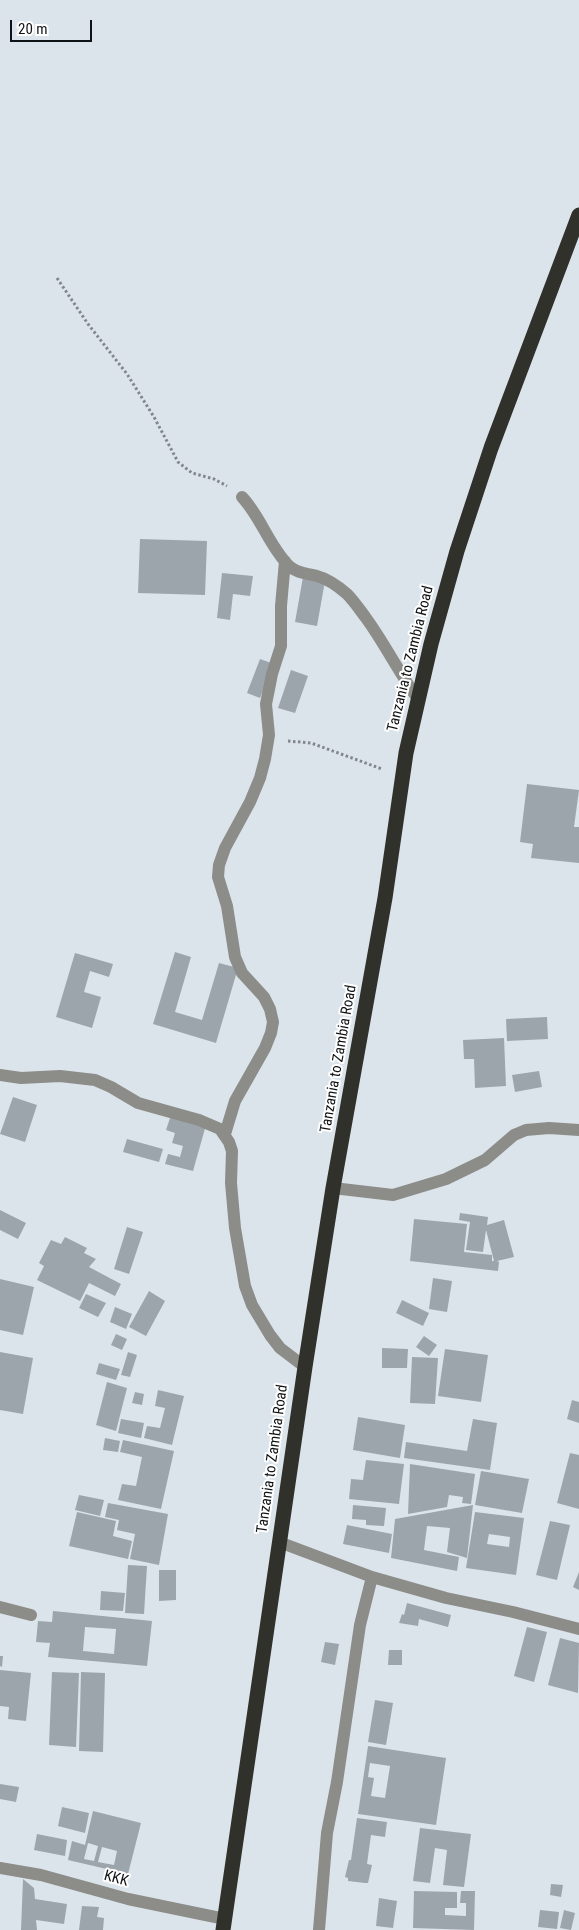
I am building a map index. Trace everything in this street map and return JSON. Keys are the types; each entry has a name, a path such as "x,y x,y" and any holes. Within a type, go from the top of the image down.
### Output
{"highway":[{"name":"Tanzania to Zambia Road","path":"224,1924 304,1367 333,1188 385,898 402,778 418,699 454,561 472,505 529,344 579,215"}],"street":[{"path":"242,497 253,508 265,532 285,561 294,570 323,578 346,594 384,644 418,699"},
{"path":"225,1134 235,1101 265,1048 273,1022 270,1009 264,997 242,973 235,957 227,906 218,877 219,865 225,848 250,802 260,778 269,735 266,704 272,674 281,646 281,614 285,561"},
{"path":"0,1075 21,1078 60,1076 95,1080 138,1103 199,1120 215,1126 225,1134 232,1151 231,1183 235,1228 244,1286 252,1305 270,1335 280,1348 304,1367"},
{"path":"333,1188 394,1194 446,1179 485,1160 514,1135 526,1130 549,1128 579,1130"},
{"path":"279,1542 372,1577 446,1598 579,1629"},
{"path":"319,1930 327,1833 360,1626 372,1577"},
{"path":"0,1607 31,1615"},
{"name":"KKK","path":"0,1868 41,1875 224,1924"}],"path":[{"path":"57,278 88,324 126,374 154,417 178,462 185,469 214,479 242,497"},
{"path":"267,744 290,741 311,743 402,778"}],"building":[{"path":"140,539 207,541 205,595 138,593"},
{"path":"222,573 253,576 250,596 233,594 230,620 217,618"},
{"path":"303,577 325,581 317,626 295,622"},
{"path":"260,659 274,664 260,698 247,693"},
{"path":"291,670 308,676 295,713 278,708"},
{"path":"527,784 579,790 574,827 579,827 579,863 531,858 533,844 520,842"},
{"path":"175,952 191,957 175,1012 202,1020 219,963 238,968 216,1043 153,1024"},
{"path":"75,953 113,964 109,977 90,971 84,992 101,997 92,1028 56,1017"},
{"path":"547,1017 548,1039 507,1041 506,1019"},
{"path":"504,1038 506,1086 475,1088 474,1059 464,1059 463,1040"},
{"path":"539,1071 542,1087 515,1092 512,1075"},
{"path":"13,1097 37,1105 25,1142 0,1134"},
{"path":"171,1115 206,1125 193,1171 165,1164 168,1154 180,1157 183,1146 172,1143 175,1133 166,1130"},
{"path":"127,1139 163,1149 159,1162 123,1152"},
{"path":"0,1210 26,1223 18,1239 0,1230"},
{"path":"460,1213 488,1217 487,1225 504,1220 514,1257 497,1261 499,1262 498,1271 410,1261 414,1219 467,1224 464,1252 492,1255 492,1261 494,1261 486,1230 483,1252 466,1250 470,1222 459,1220"},
{"path":"127,1227 143,1232 129,1274 114,1269"},
{"path":"65,1237 87,1248 84,1253 96,1259 89,1267 121,1284 115,1296 89,1283 80,1301 37,1280 44,1266 39,1263 51,1240 61,1244"},
{"path":"433,1278 452,1281 447,1312 429,1309"},
{"path":"0,1279 34,1287 23,1335 0,1330"},
{"path":"149,1291 165,1301 146,1336 129,1327"},
{"path":"86,1294 106,1303 98,1317 79,1308"},
{"path":"402,1300 429,1313 423,1326 396,1313"},
{"path":"115,1307 132,1314 126,1329 110,1322"},
{"path":"116,1334 127,1339 122,1350 111,1345"},
{"path":"424,1336 437,1345 429,1356 416,1347"},
{"path":"382,1348 408,1349 407,1368 382,1368"},
{"path":"445,1349 488,1355 481,1402 438,1396"},
{"path":"0,1352 33,1358 23,1414 0,1410"},
{"path":"128,1352 137,1355 130,1377 121,1375"},
{"path":"412,1357 438,1358 435,1404 410,1403"},
{"path":"99,1363 120,1369 116,1380 96,1374"},
{"path":"107,1382 127,1388 116,1431 96,1425"},
{"path":"158,1390 184,1396 172,1445 144,1438 147,1426 160,1428 165,1408 155,1406"},
{"path":"135,1392 144,1394 142,1405 132,1403"},
{"path":"572,1400 579,1402 579,1423 567,1419"},
{"path":"358,1417 405,1425 400,1458 353,1450"},
{"path":"121,1419 144,1423 141,1438 118,1433"},
{"path":"473,1419 497,1423 490,1470 404,1458 406,1442 467,1451"},
{"path":"105,1438 120,1441 118,1452 103,1450"},
{"path":"123,1440 174,1451 161,1509 118,1500 122,1484 136,1486 142,1457 120,1452"},
{"path":"570,1453 579,1455 579,1509 557,1503"},
{"path":"366,1460 404,1464 399,1504 349,1499 351,1479 363,1480"},
{"path":"410,1464 475,1474 471,1504 462,1503 463,1497 449,1495 447,1507 408,1514"},
{"path":"481,1471 529,1479 522,1513 475,1505"},
{"path":"79,1495 104,1500 100,1516 75,1510"},
{"path":"108,1503 168,1514 159,1565 130,1559 135,1534 117,1530 119,1520 105,1517"},
{"path":"353,1505 386,1508 384,1526 366,1525 366,1520 352,1519"},
{"path":"473,1505 467,1558 447,1552 450,1528 427,1526 424,1550 459,1557 457,1571 391,1558 395,1519"},
{"path":"77,1512 116,1521 113,1536 132,1541 128,1559 69,1546"},
{"path":"475,1512 524,1518 516,1575 466,1568","holes":["489,1534 510,1537 509,1547 487,1544"]},
{"path":"550,1521 570,1525 557,1580 536,1575"},
{"path":"347,1525 392,1534 389,1553 343,1544"},
{"path":"128,1565 147,1566 144,1614 125,1613"},
{"path":"159,1570 176,1570 176,1600 159,1601"},
{"path":"579,1572 579,1590 573,1587"},
{"path":"101,1591 125,1593 123,1611 100,1610"},
{"path":"407,1603 451,1615 448,1627 419,1619 418,1626 399,1623 402,1614 404,1615"},
{"path":"53,1611 152,1621 147,1666 48,1657 50,1643 36,1642 38,1621 52,1622","holes":["85,1627 116,1629 114,1654 83,1651"]},
{"path":"527,1627 547,1632 534,1682 514,1676"},
{"path":"560,1638 579,1643 578,1693 548,1685"},
{"path":"325,1642 339,1644 335,1665 321,1662"},
{"path":"389,1650 402,1650 402,1665 388,1665"},
{"path":"0,1656 3,1656 2,1667 0,1666"},
{"path":"0,1670 31,1673 26,1721 8,1719 9,1707 0,1706"},
{"path":"52,1672 79,1673 76,1747 49,1745"},
{"path":"81,1672 105,1673 103,1752 79,1751"},
{"path":"375,1700 393,1703 386,1745 368,1742"},
{"path":"368,1746 446,1758 436,1825 358,1814","holes":["370,1763 390,1766 385,1798 371,1796 374,1778 368,1777"]},
{"path":"0,1784 19,1787 16,1802 0,1799"},
{"path":"62,1807 89,1813 85,1833 58,1826"},
{"path":"93,1811 141,1823 128,1874 68,1860 72,1841 85,1845","holes":["88,1843 98,1846 94,1861 84,1859","102,1847 117,1851 114,1865 98,1862"]},
{"path":"357,1818 387,1822 385,1837 371,1835 367,1864 372,1865 368,1883 348,1881 348,1878 345,1877 349,1860 351,1860"},
{"path":"420,1828 471,1834 464,1887 443,1885 447,1850 435,1848 430,1883 413,1881"},
{"path":"37,1834 67,1840 65,1856 34,1850"},
{"path":"23,1879 34,1888 35,1899 67,1904 64,1924 36,1920 37,1930 21,1930"},
{"path":"551,1884 563,1885 561,1897 550,1895"},
{"path":"414,1891 457,1892 457,1908 445,1908 445,1915 466,1916 466,1903 460,1903 461,1891 475,1891 474,1930 413,1928"},
{"path":"379,1898 397,1901 393,1928 376,1926"},
{"path":"82,1906 99,1907 97,1917 104,1918 103,1930 79,1930"},
{"path":"540,1910 559,1912 557,1929 538,1927"},
{"path":"564,1910 575,1913 571,1930 560,1928"}]}
